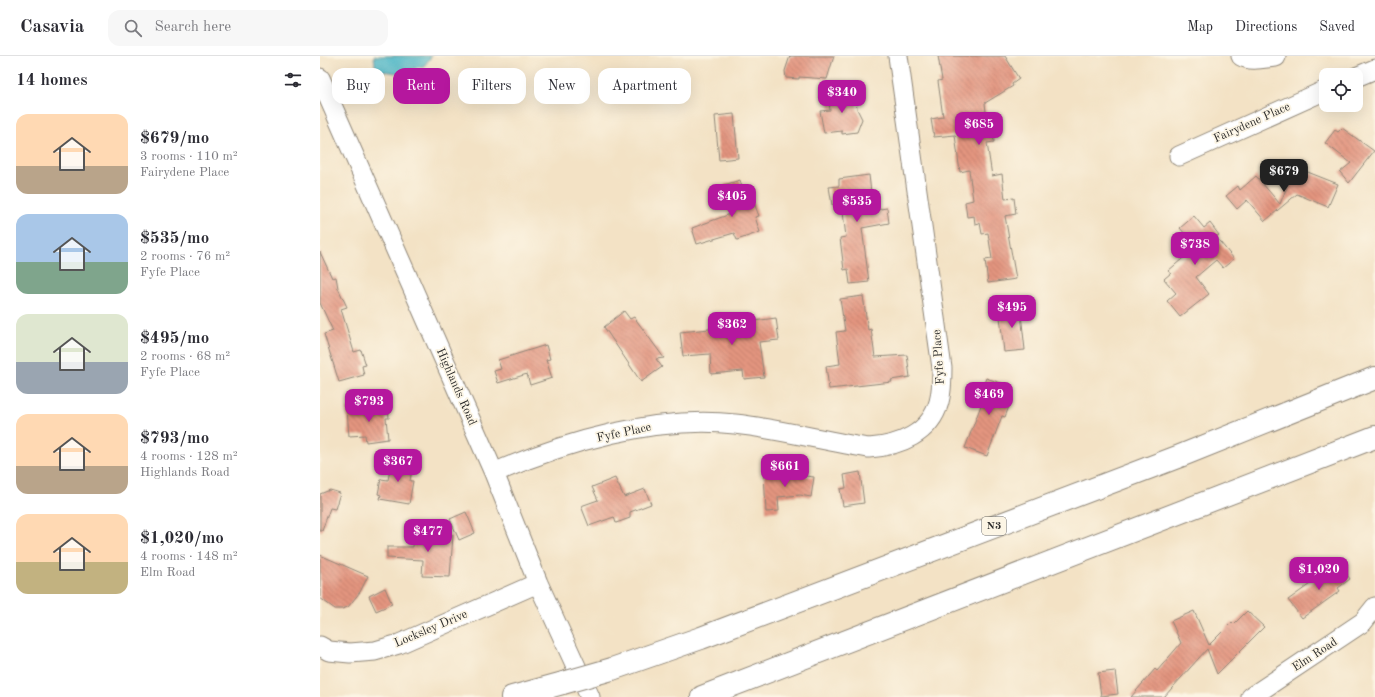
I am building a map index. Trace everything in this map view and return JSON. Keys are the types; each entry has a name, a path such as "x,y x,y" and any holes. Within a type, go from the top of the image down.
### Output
{"highway":[{"name":"N3","path":"512,697 563,684 612,669 701,638 1165,461 1375,378"},
{"path":"702,697 1375,437"}],"street":[{"name":"Fyfe Place","path":"494,474 596,438 637,428 681,423 734,424 869,448 887,447 900,442 914,435 926,426 939,403 942,368 898,56"},
{"path":"1241,56 1253,59 1276,57"},
{"path":"1363,74 1375,69"},
{"name":"Highlands Road","path":"320,78 494,474 538,583 590,697"},
{"name":"Fairydene Place","path":"1179,156 1319,93"},
{"name":"Locksley Drive","path":"320,646 329,651 350,653 375,651 399,644 538,583"},
{"name":"Elm Road","path":"1251,697 1363,622 1375,607"}],"water":[{"path":"374,56 432,56 424,66 416,68 393,68 393,73 385,72 385,68 377,68 375,66"}],"building":[{"path":"790,56 834,56 827,79 799,77 799,79 786,78 785,71"},
{"path":"938,56 1005,56 1019,79 1012,84 1013,86 985,103 988,130 993,129 994,142 987,143 992,176 1002,174 1005,199 1014,198 1016,214 1005,216 1016,279 988,283 985,260 992,259 988,233 982,234 980,223 975,224 974,216 967,217 965,202 973,200 969,170 960,172 955,135 934,137 931,119 943,117 938,81 942,80"},
{"path":"855,91 857,109 862,119 857,132 842,134 842,131 824,133 820,111 830,110 828,95"},
{"path":"734,114 738,158 719,160 715,116"},
{"path":"1342,128 1374,151 1349,183 1340,172 1351,163 1325,143 1335,130 1338,132"},
{"path":"1295,167 1338,184 1328,207 1297,194 1265,221 1247,200 1237,209 1226,196 1238,186 1240,190 1256,176 1280,204"},
{"path":"869,175 873,210 887,208 889,223 862,228 869,282 850,284 848,269 844,270 840,238 846,237 842,204 832,205 829,187 839,186 839,179"},
{"path":"740,180 744,195 748,193 759,216 755,217 760,232 737,240 734,233 697,244 692,228 733,213 724,185"},
{"path":"1194,216 1204,228 1210,223 1219,235 1216,237 1234,259 1223,268 1216,260 1196,277 1209,294 1180,317 1167,301 1176,293 1164,279 1171,273 1168,271 1196,247 1180,228"},
{"path":"320,252 332,278 336,277 338,288 347,307 341,309 354,352 361,350 366,365 362,366 364,375 339,382 324,334 333,331 320,303"},
{"path":"863,296 868,330 871,329 875,357 907,355 910,377 891,380 892,382 829,389 826,366 840,364 836,332 845,331 840,299"},
{"path":"1020,305 1025,350 1004,352 999,308"},
{"path":"624,311 630,319 634,317 664,358 656,359 662,367 641,382 604,327"},
{"path":"776,318 779,340 759,342 764,377 744,379 743,371 711,374 710,354 683,356 680,332 739,326 739,323"},
{"path":"546,345 550,359 546,360 552,378 530,385 527,374 498,383 494,371 501,369 498,360"},
{"path":"986,378 1010,386 1005,399 1011,401 1005,417 1002,416 987,456 965,448 983,400 978,399"},
{"path":"388,405 389,418 386,418 388,439 366,442 365,435 349,436 347,409"},
{"path":"392,459 413,463 410,481 413,481 409,504 380,499 381,495 378,494 381,479 388,480"},
{"path":"776,471 777,476 796,475 814,477 811,497 800,495 778,497 779,511 766,512 764,472"},
{"path":"860,472 864,503 843,506 840,489 846,488 844,475"},
{"path":"615,478 624,497 645,489 651,504 630,512 630,518 616,523 614,517 589,526 581,506 598,500 592,487"},
{"path":"330,490 340,493 335,509 330,508 322,531 320,531 320,494"},
{"path":"466,512 475,533 459,540 450,519"},
{"path":"414,532 453,535 450,577 422,576 423,560 387,558 387,547 413,547"},
{"path":"320,555 368,576 360,592 348,607 335,609 320,598"},
{"path":"1339,563 1350,579 1338,588 1340,591 1302,618 1288,600"},
{"path":"385,588 392,604 376,611 369,596"},
{"path":"1194,611 1209,645 1232,622 1234,624 1247,611 1264,627 1217,674 1207,649 1164,697 1131,697 1155,669 1157,671 1181,643 1171,621"},
{"path":"1115,671 1118,694 1101,696 1098,673"}]}
